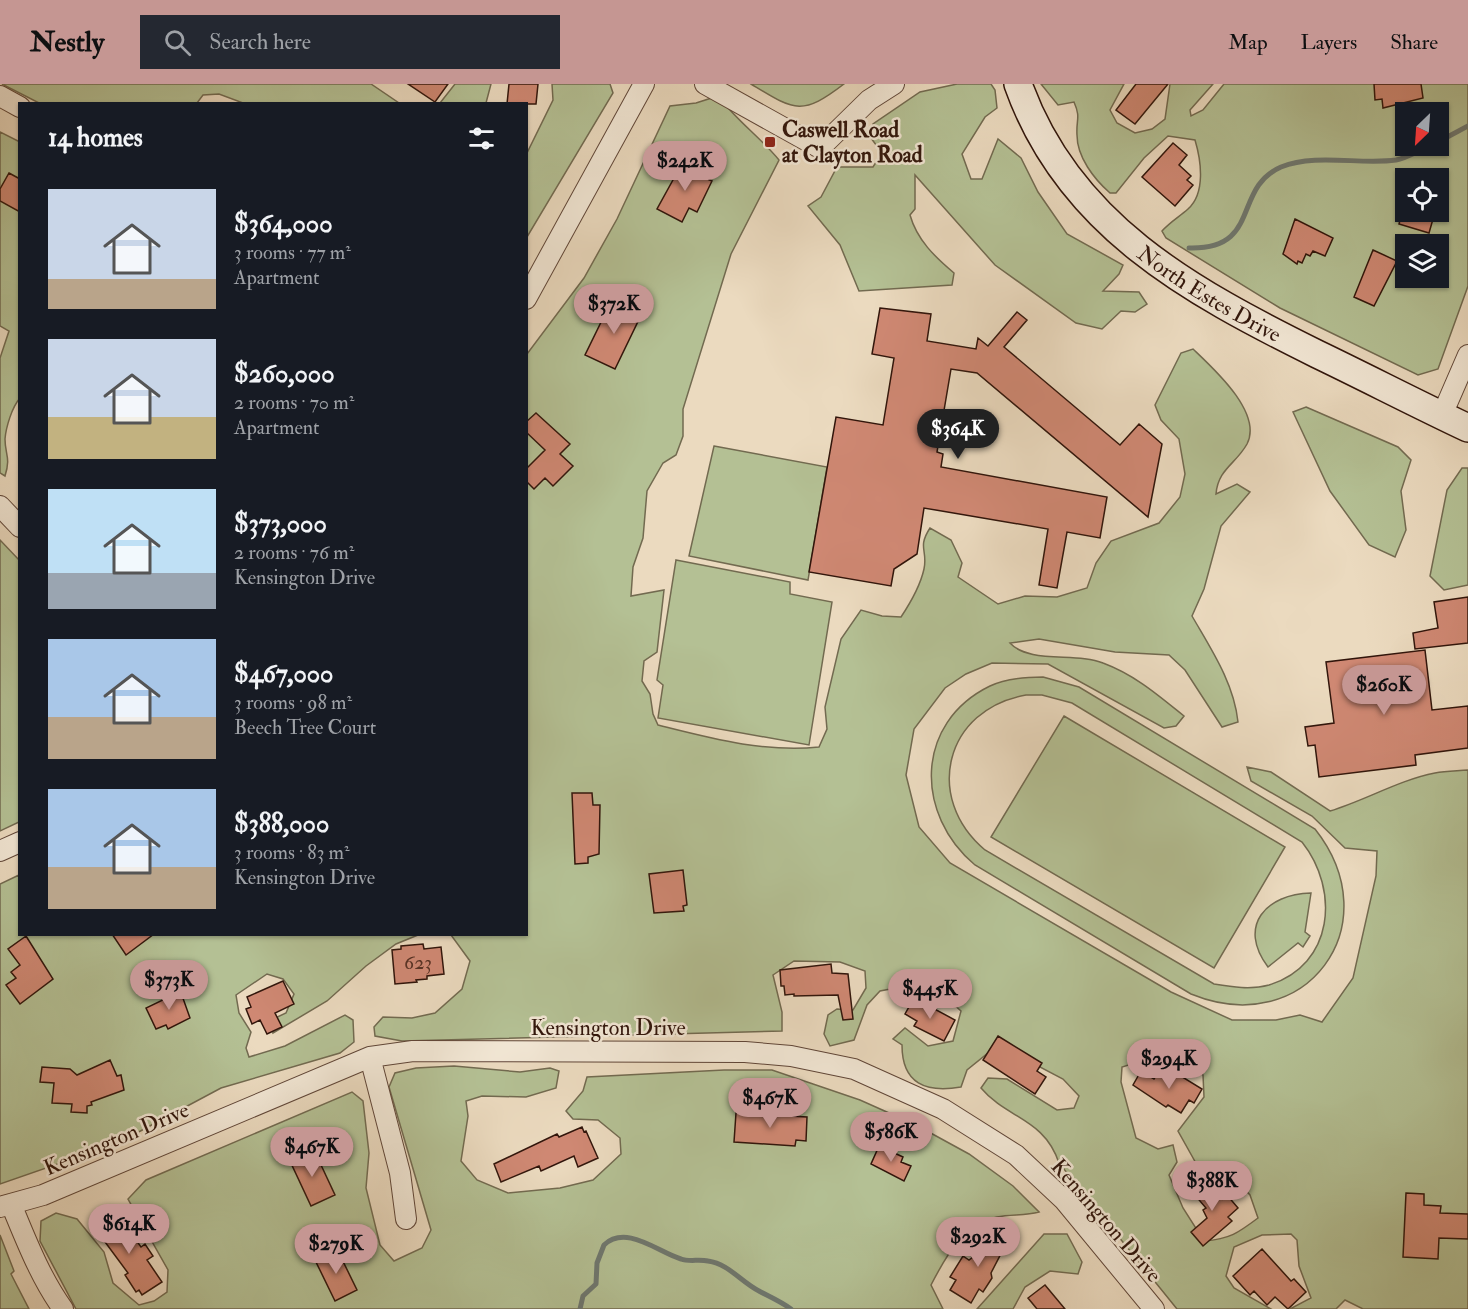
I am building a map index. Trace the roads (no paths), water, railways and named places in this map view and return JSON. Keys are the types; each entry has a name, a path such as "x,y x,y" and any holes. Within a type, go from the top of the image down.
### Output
{"main road":[{"name":"North Estes Drive","path":"1018,84 1042,139 1064,175 1100,216 1137,248 1211,300 1468,428"}],"street":[{"path":"528,294 644,84"},
{"path":"705,84 820,148 863,105 894,84"},
{"path":"0,96 18,106"},
{"path":"1442,415 1468,355"},
{"path":"0,506 18,524"},
{"path":"0,851 18,843"},
{"name":"Kensington Drive","path":"5,1205 43,1195 370,1057 413,1051 745,1052 791,1056 854,1069 943,1109 1016,1155 1064,1200 1154,1309"},
{"path":"370,1057 400,1173 406,1219"},
{"path":"5,1205 47,1285 63,1309"}],"waterway":[{"path":"1449,136 1468,126"},
{"path":"1189,248 1212,246 1227,239 1237,229 1256,189 1266,177 1281,167 1309,161 1382,161 1408,156"},
{"path":"580,1309 583,1296 596,1284 597,1263 604,1245 613,1239 622,1237 632,1238 684,1260 705,1260 715,1263 729,1269 753,1287 791,1309"}],"place":[{"name":"Caswell Road at Clayton Road","path":"770,142"}]}
